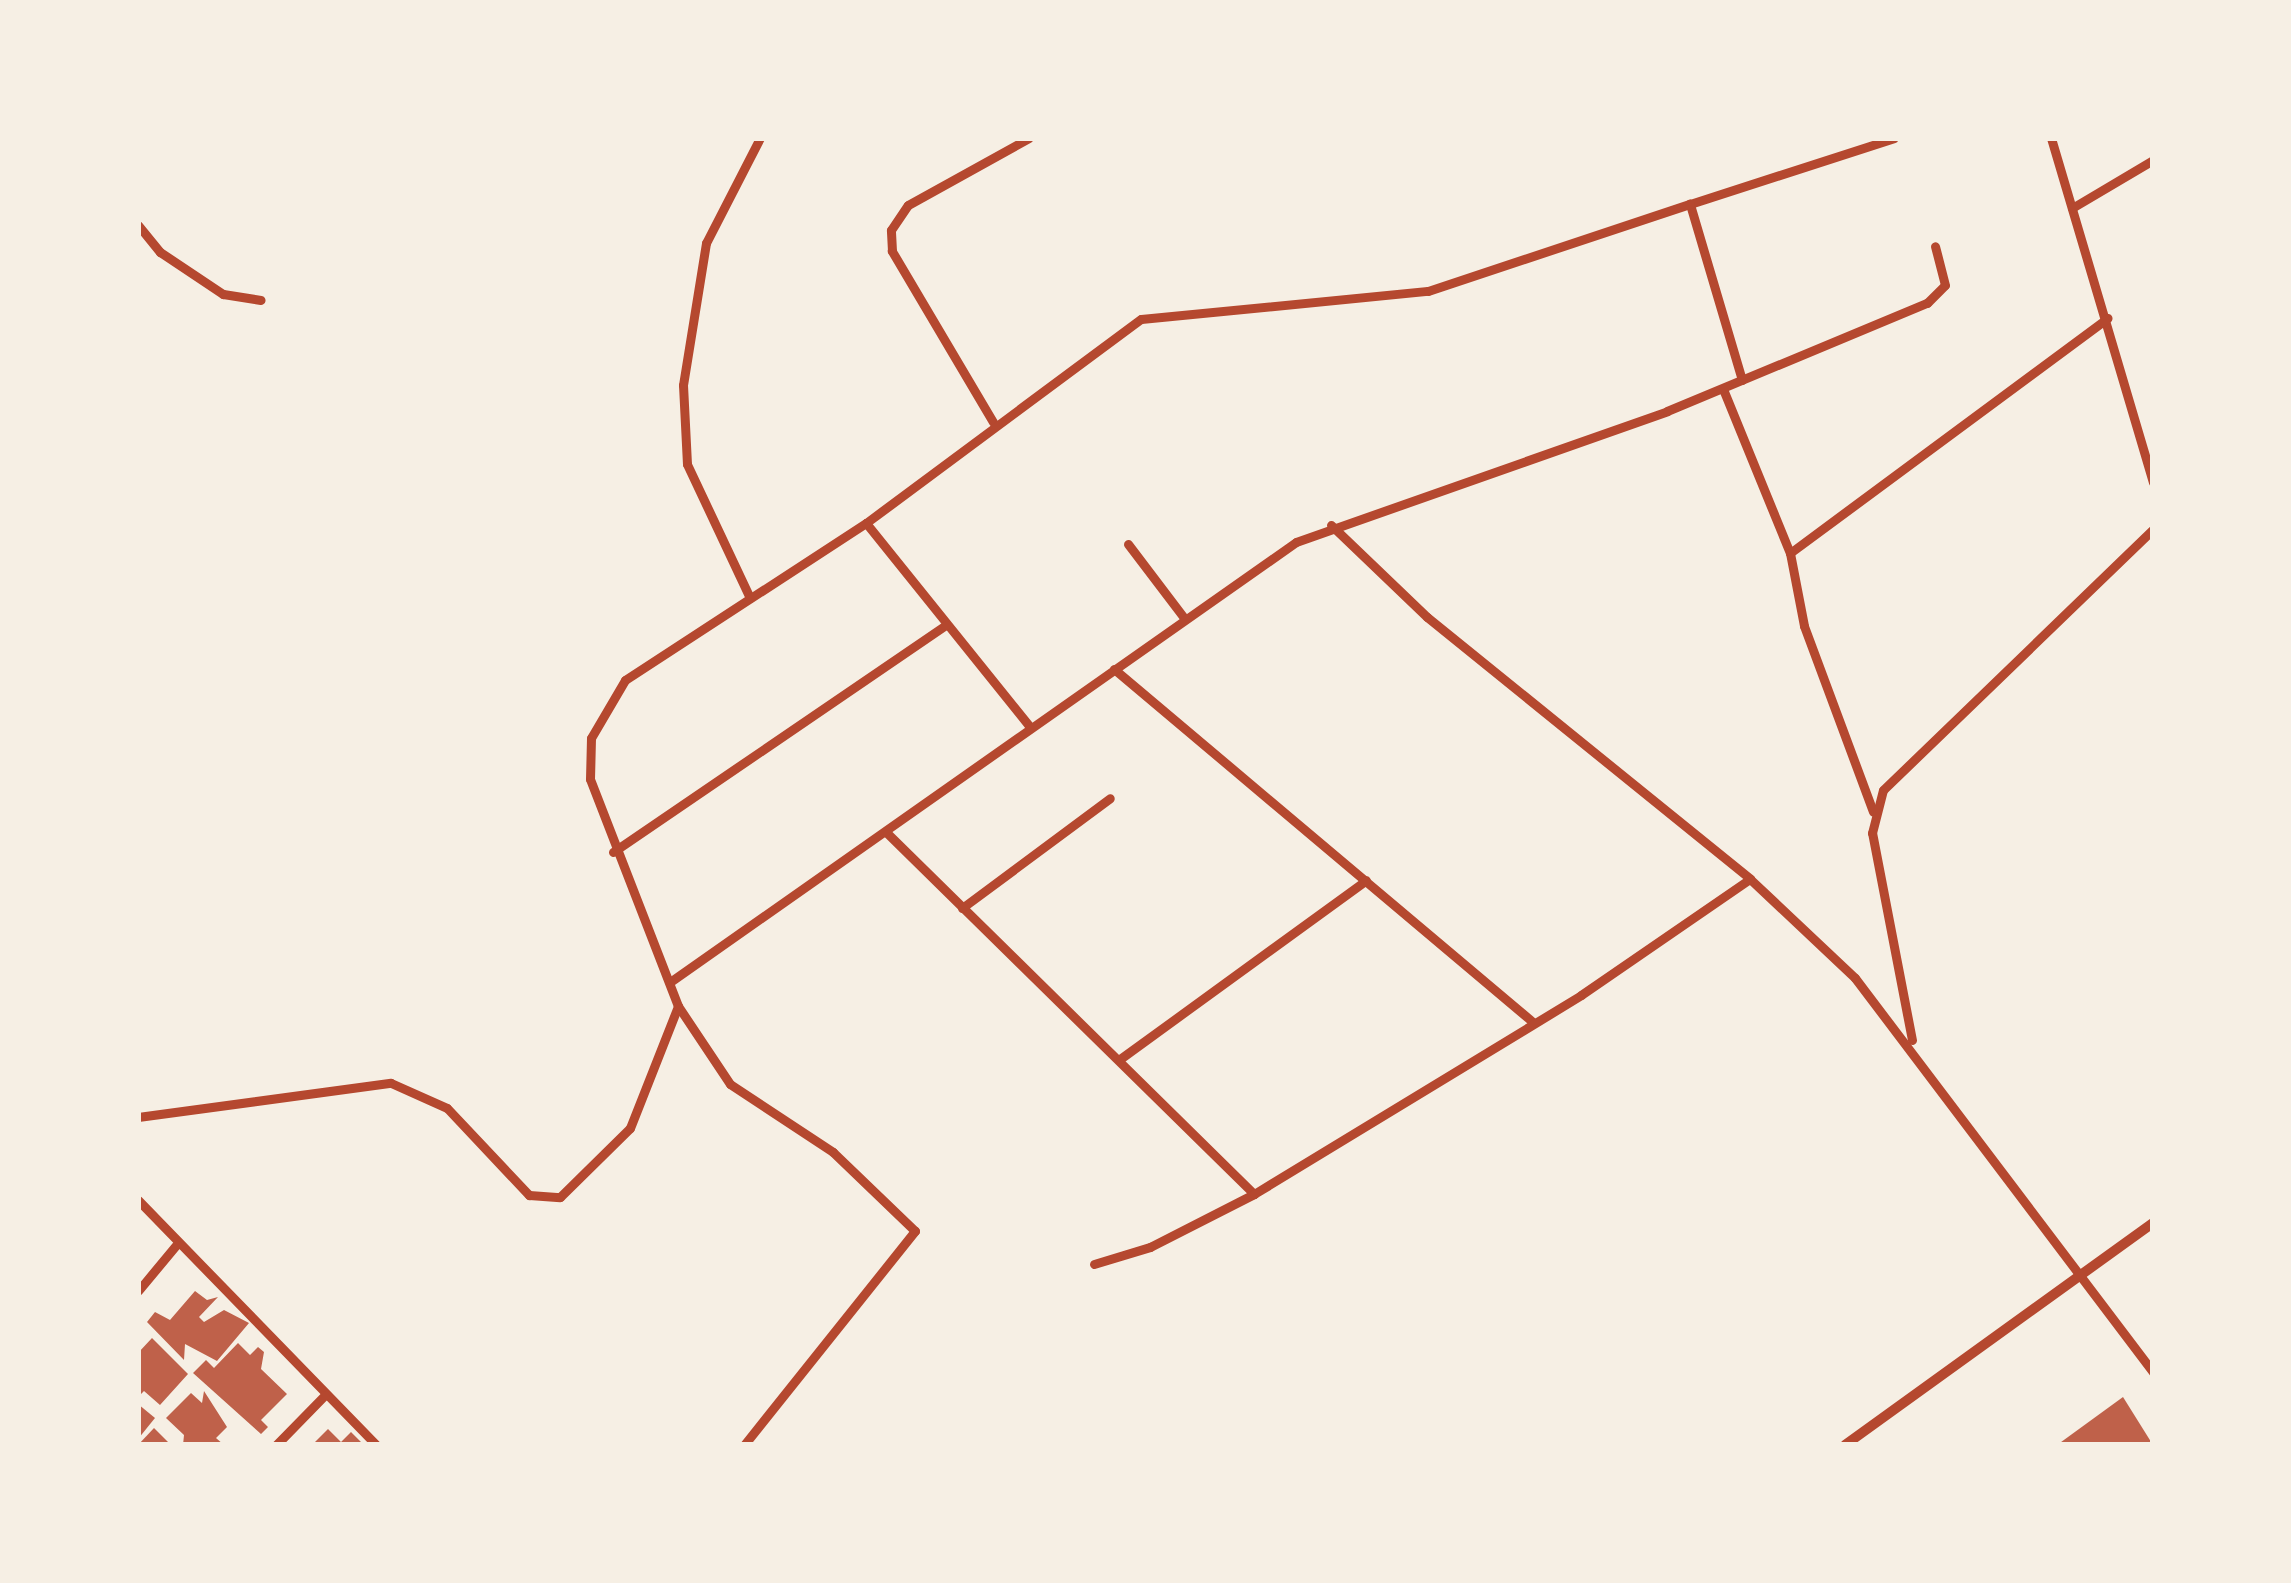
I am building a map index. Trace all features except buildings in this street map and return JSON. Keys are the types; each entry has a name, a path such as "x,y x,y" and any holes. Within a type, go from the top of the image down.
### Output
{"street":[{"path":"750,598 687,464 682,422 685,348 706,243 760,138"},
{"path":"993,422 892,251 891,230 908,205 1029,138"},
{"path":"744,1445 915,1232 833,1152 730,1084 679,1006 613,852 590,779 591,738 606,707 656,654 866,523 1114,333 1158,314 1428,291 1894,138"},
{"path":"2051,138 2153,482"},
{"path":"2072,208 2153,160"},
{"path":"1690,204 1742,380"},
{"path":"138,225 160,252 223,294 261,300"},
{"path":"670,982 1185,619 1331,525 1723,388 1937,298 1945,279 1935,246"},
{"path":"1790,553 2108,318"},
{"path":"1723,388 1790,553 1804,626 1874,813 1913,1045"},
{"path":"866,523 1030,727"},
{"path":"1331,525 1427,617 1750,879 1913,1045 2153,1372"},
{"path":"1874,813 1883,790 1919,751 2153,529"},
{"path":"1128,544 1185,619"},
{"path":"613,852 946,626"},
{"path":"1114,669 1534,1023"},
{"path":"962,908 1110,798"},
{"path":"887,833 1255,1194"},
{"path":"1094,1264 1150,1247 1255,1194 1534,1023 1750,879"},
{"path":"1120,1059 1366,880"},
{"path":"138,1117 391,1083 447,1108 529,1195 560,1197 630,1128 679,1006"},
{"path":"138,1200 176,1245 376,1445"},
{"path":"1845,1445 2153,1223"},
{"path":"138,1291 176,1245"},
{"path":"276,1445 324,1396"}]}
